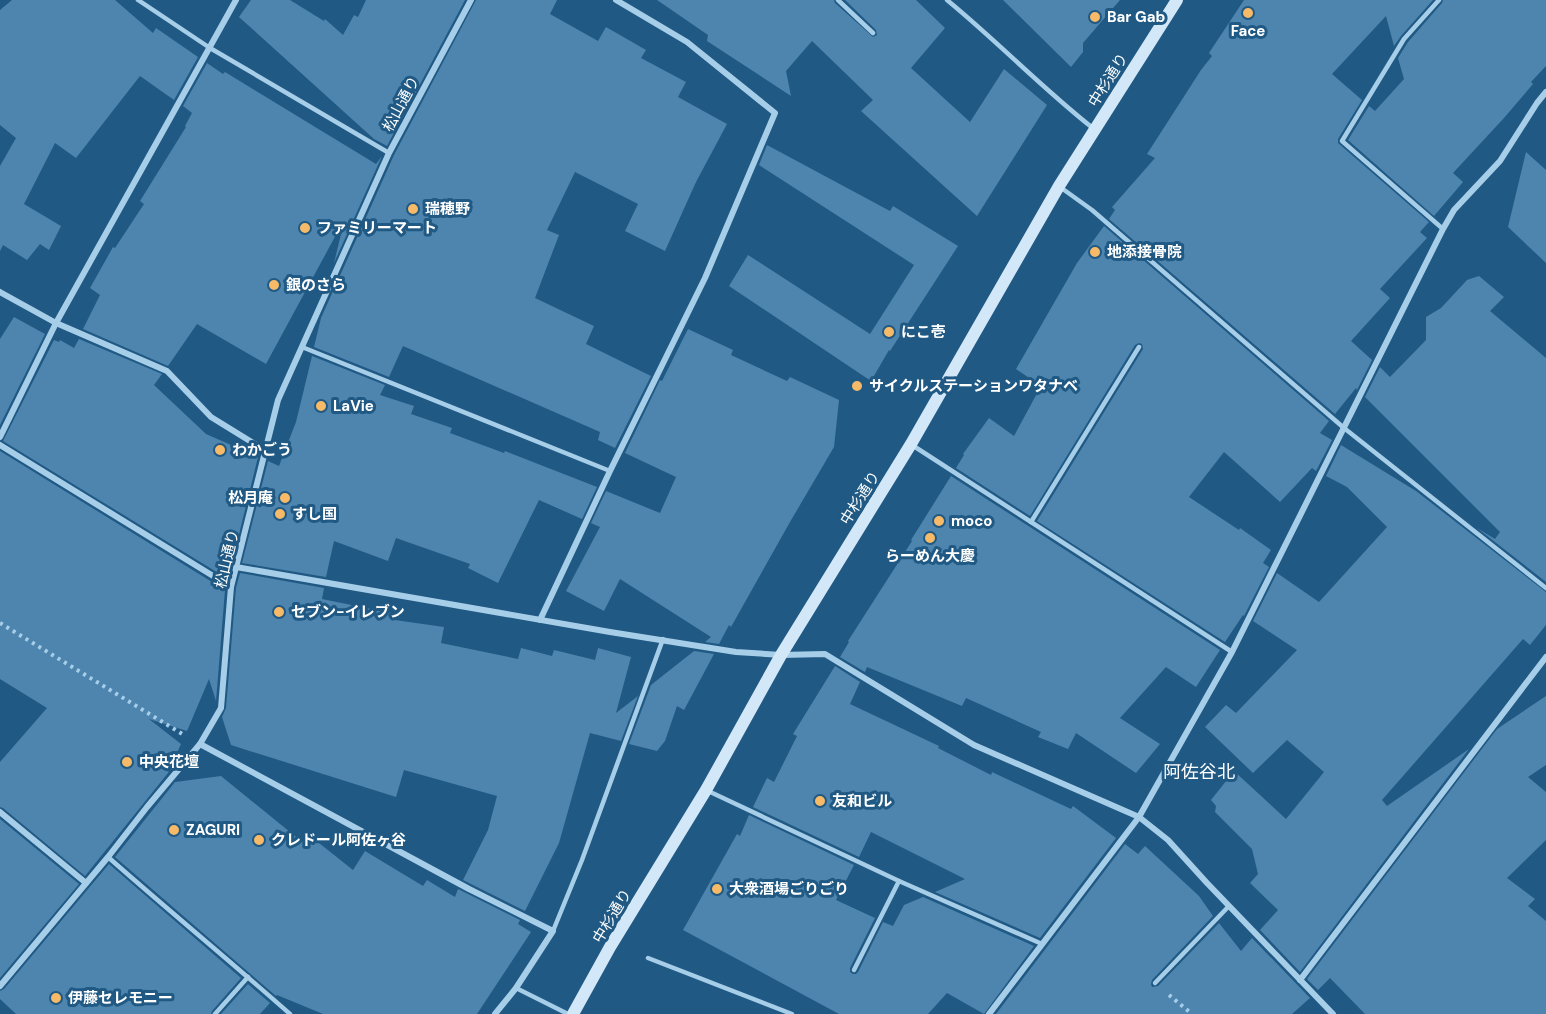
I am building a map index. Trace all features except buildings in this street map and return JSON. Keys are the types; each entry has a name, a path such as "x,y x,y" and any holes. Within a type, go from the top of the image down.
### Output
{"main road":[{"name":"中杉通り","path":"573,1014 782,655 911,444 1059,186 1177,0"}],"street":[{"path":"0,437 57,323 236,0"},
{"name":"松山通り","path":"0,986 200,744 221,708 231,587 278,400 388,153 471,0"},
{"path":"540,620 705,278 775,113 687,42 616,0"},
{"path":"989,1014 1139,817 1232,652 1443,229 1454,210 1500,161 1546,92"},
{"path":"0,292 57,323 167,371 211,417 266,451"},
{"path":"0,445 231,587"},
{"path":"236,567 610,632 736,651 782,655 825,654 974,745 1139,817 1168,840 1333,1014"},
{"path":"1300,980 1546,657"},
{"path":"200,744 469,889 553,931 516,988 495,1014"},
{"path":"0,812 86,883"}],"lane":[{"path":"138,0 210,48 388,153"},
{"path":"838,0 873,33"},
{"path":"947,0 972,20 1066,107 1094,129"},
{"path":"1439,0 1404,39 1342,141 1443,229"},
{"path":"1059,186 1092,210 1344,428 1546,588"},
{"path":"302,347 610,471"},
{"path":"1031,522 1139,347"},
{"path":"911,444 1232,652"},
{"path":"553,931 582,860 663,639"},
{"path":"705,790 899,881 1042,944"},
{"path":"108,857 290,1014"},
{"path":"854,970 899,881"},
{"path":"1155,983 1229,906"},
{"path":"648,958 792,1014"},
{"path":"215,1014 248,977"},
{"path":"516,988 568,1014"}],"path":[{"path":"0,623 200,744"},
{"path":"1155,983 1192,1014"}],"place":[{"name":"Face","path":"1248,13"},
{"name":"Bar Gab","path":"1095,17"},
{"name":"瑞穂野","path":"413,209"},
{"name":"ファミリーマート","path":"305,228"},
{"name":"地添接骨院","path":"1095,252"},
{"name":"銀のさら","path":"274,285"},
{"name":"にこ壱","path":"889,332"},
{"name":"サイクルステーションワタナベ","path":"857,386"},
{"name":"LaVie","path":"321,406"},
{"name":"わかごう","path":"220,450"},
{"name":"松月庵","path":"285,498"},
{"name":"すし国","path":"280,514"},
{"name":"moco","path":"939,521"},
{"name":"らーめん大慶","path":"930,538"},
{"name":"セブン-イレブン","path":"279,612"},
{"name":"中央花壇","path":"127,762"},
{"name":"友和ビル","path":"820,801"},
{"name":"ZAGURI","path":"174,830"},
{"name":"クレドール阿佐ヶ谷","path":"259,840"},
{"name":"大衆酒場ごりごり","path":"717,889"},
{"name":"伊藤セレモニー","path":"56,998"}],"district":[{"name":"阿佐谷北","path":"1199,772"}]}
